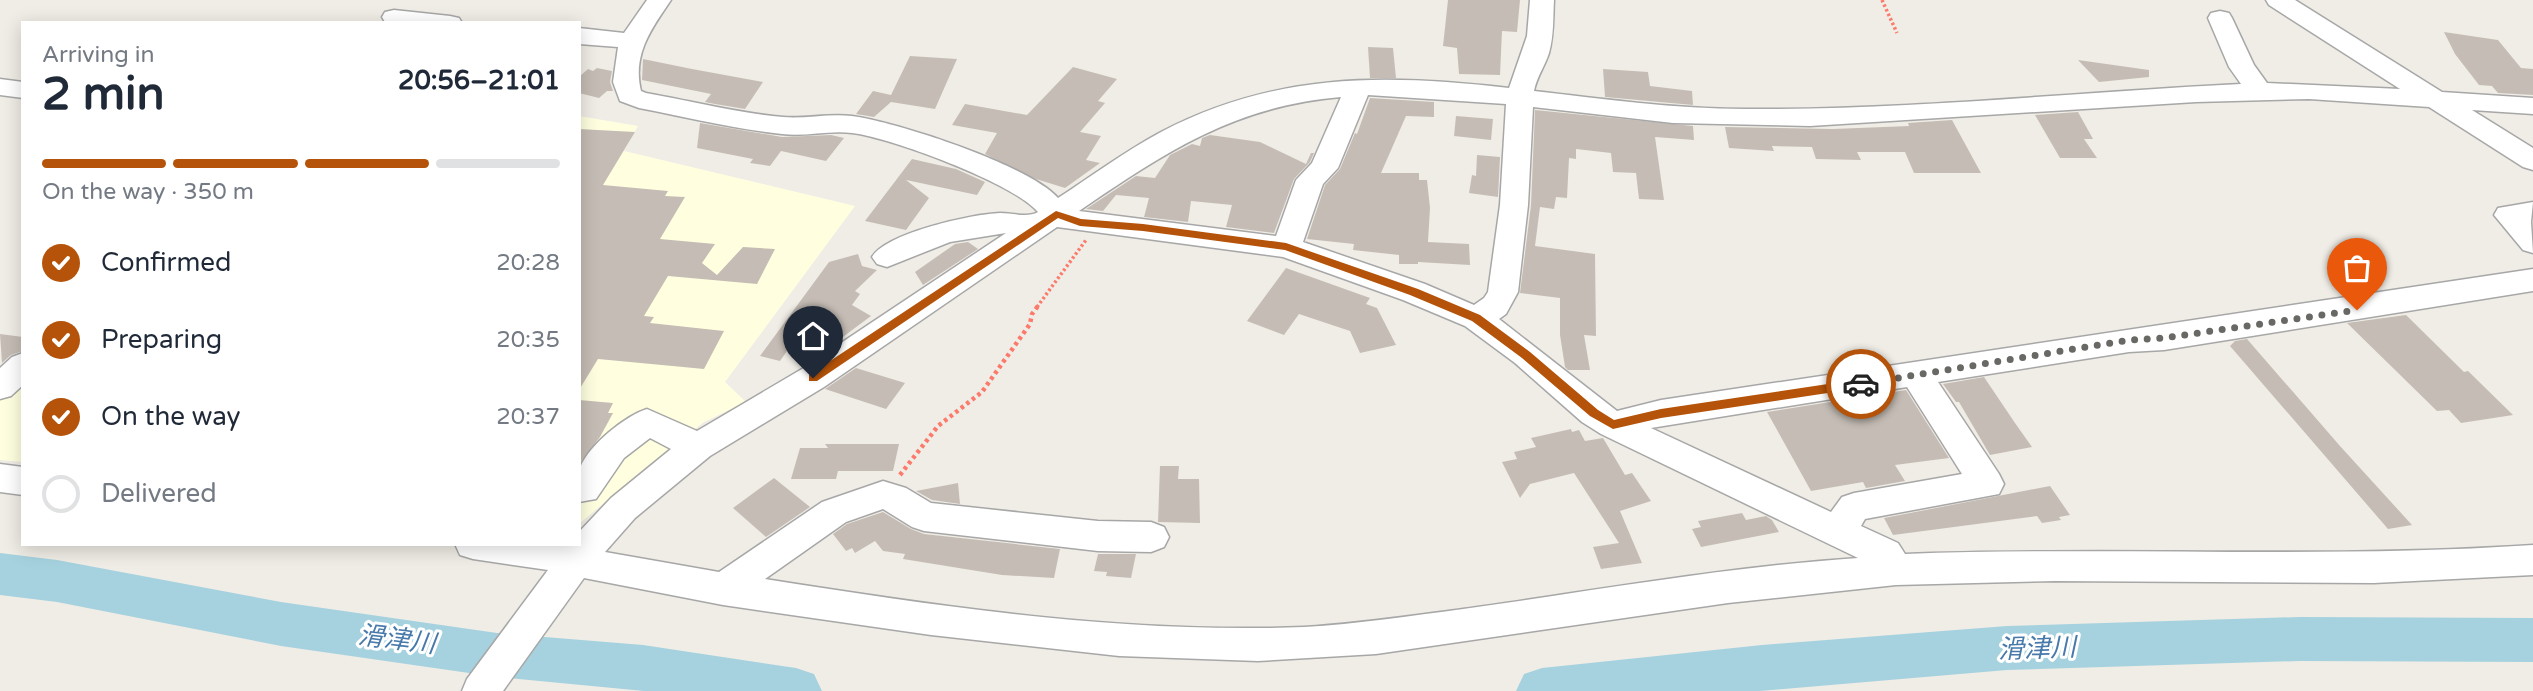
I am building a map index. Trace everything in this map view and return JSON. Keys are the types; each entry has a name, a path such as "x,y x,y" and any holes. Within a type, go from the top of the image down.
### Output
{"street":[{"path":"391,20 415,0"},
{"path":"659,0 631,41 626,82 629,95 639,100 784,126 850,124 905,136 1012,180 1041,197 1048,220"},
{"path":"1476,318 1495,306 1503,292 1514,205 1520,96 1525,73 1535,56 1540,36 1542,0"},
{"path":"2278,0 2533,161"},
{"path":"2220,18 2242,67 2260,91"},
{"path":"391,20 411,21"},
{"path":"581,36 631,41"},
{"path":"481,691 574,563 622,508 698,447 813,378 1148,150 1201,123 1290,96 1358,87 1394,86 1520,96 1708,117 1835,118 2260,91 2309,91 2533,106"},
{"path":"0,87 21,90"},
{"path":"1286,247 1297,224 1310,180 1324,168 1358,87"},
{"path":"2533,212 2508,215 2533,243"},
{"path":"887,257 915,242 993,223 1048,220 1068,220 1286,247 1414,292 1476,318 1526,355 1594,413 1613,425 1885,554 1895,570"},
{"path":"1613,425 1661,413 2533,280"},
{"path":"0,387 21,367"},
{"path":"1837,533 1854,507 1987,484 1916,375"},
{"path":"581,488 584,489 612,449 647,422 698,447"},
{"path":"0,478 21,481"},
{"path":"723,589 834,512 883,495 894,498 924,517 1098,536 1151,537"},
{"path":"484,546 723,589 916,618 1085,638 1210,644 1350,640 1697,592 1895,570 2051,565 2301,570 2533,560"}],"path":[{"path":"1882,0 1897,33"},
{"path":"883,495 930,435 982,392 1030,324 1032,314 1097,224"}],"shaded area":[{"path":"581,116 638,126 624,151 855,206 725,382 746,402 704,422 581,522"},
{"path":"21,377 21,462 0,460 0,397"}],"building":[{"path":"1448,0 1520,0 1517,32 1502,31 1500,75 1459,74 1457,48 1443,46"},
{"path":"2444,32 2498,40 2521,68 2533,69 2533,95 2498,93 2492,86 2479,85 2455,54"},
{"path":"1368,47 1393,48 1396,78 1370,78"},
{"path":"910,56 957,59 935,109 891,102 874,117 856,114 873,91 891,95"},
{"path":"643,59 763,82 745,109 715,104 705,102 711,94 642,80"},
{"path":"2078,60 2149,70 2149,77 2099,82"},
{"path":"1073,67 1117,79 1098,101 1105,103 1080,132 1101,136 1086,160 1100,163 1065,188 1036,179 985,154 997,133 952,125 965,104 1027,115"},
{"path":"597,68 612,71 610,82 613,91 607,91 599,98 581,94 581,75 588,69 593,71"},
{"path":"1603,69 1648,72 1650,86 1692,91 1693,105 1605,97"},
{"path":"1370,98 1434,102 1434,117 1406,116 1381,173 1419,173 1419,180 1427,180 1430,208 1428,242 1469,244 1470,265 1418,262 1399,264 1399,255 1353,250 1354,244 1307,239 1325,185 1340,169"},
{"path":"1535,110 1693,126 1694,140 1655,137 1664,200 1639,199 1636,173 1613,172 1611,153 1576,149 1576,159 1569,158 1567,198 1556,197 1554,209 1540,207 1535,246 1595,254 1596,336 1584,335 1590,370 1568,370 1565,367 1560,335 1560,298 1520,293 1531,205"},
{"path":"2078,112 2093,139 2084,139 2097,158 2060,158 2035,115"},
{"path":"1456,116 1493,119 1491,140 1454,136"},
{"path":"1952,120 1981,173 1914,173 1905,152 1857,152 1861,160 1816,159 1812,147 1772,146 1774,151 1729,148 1725,127 1833,129 1909,126 1908,123"},
{"path":"700,123 782,137 831,135 844,138 826,161 781,151 770,166 750,163 753,159 697,148"},
{"path":"581,129 635,132 603,185 668,191 665,196 685,197 660,239 715,244 702,263 717,275 743,247 775,249 757,284 668,276 644,316 654,317 650,323 724,331 704,369 598,359 581,387"},
{"path":"1210,135 1260,142 1306,164 1311,153 1314,153 1310,162 1294,179 1274,233 1226,227 1232,205 1191,201 1188,222 1144,217 1149,198 1116,195 1103,211 1086,209 1136,176 1155,178 1170,155 1192,144 1200,146 1202,138"},
{"path":"1477,155 1500,157 1498,197 1469,193 1472,175 1476,176"},
{"path":"912,159 956,169 985,182 977,195 906,180 929,198 906,230 865,221"},
{"path":"968,242 978,249 923,285 915,272 955,244"},
{"path":"858,254 862,266 877,270 855,291 860,294 852,305 871,316 820,354 796,338 780,361 760,356 829,262"},
{"path":"1286,268 1370,298 1366,304 1377,308 1396,345 1360,353 1350,331 1299,314 1284,335 1247,321"},
{"path":"2406,315 2513,415 2461,423 2449,410 2437,411 2347,323"},
{"path":"0,334 21,337 21,352 11,355 2,363"},
{"path":"2247,339 2412,525 2388,529 2230,346 2235,341"},
{"path":"856,368 905,383 886,409 825,389"},
{"path":"1984,377 2032,447 1990,455 1959,402 1956,402 1943,384"},
{"path":"1906,390 1949,458 1895,465 1905,481 1866,488 1863,482 1811,491 1767,412"},
{"path":"581,400 613,403 608,413 613,413 600,437 581,461"},
{"path":"1571,429 1572,432 1579,430 1585,441 1603,438 1625,475 1632,473 1651,501 1620,511 1642,563 1601,569 1593,547 1619,543 1574,473 1530,484 1520,498 1502,462 1517,459 1514,452 1536,447 1531,438"},
{"path":"825,444 899,444 893,471 838,471 836,479 791,479 800,448 828,448"},
{"path":"1160,466 1179,466 1178,479 1199,479 1200,523 1158,522"},
{"path":"774,478 810,507 766,537 733,508"},
{"path":"958,483 960,504 932,500 916,491"},
{"path":"2050,486 2070,515 2059,517 2061,520 2042,523 2037,516 1893,535 1884,518"},
{"path":"883,512 924,534 1060,549 1054,578 1002,575 903,559 905,554 883,551 875,541 855,553 852,548 846,551 833,534 847,524"},
{"path":"1742,513 1746,520 1766,516 1772,520 1779,532 1701,547 1692,529 1701,527 1698,521"},
{"path":"1098,554 1136,554 1131,578 1106,576 1107,572 1094,571"}],"waterway":[{"name":"滑津川","path":"0,574 57,581 281,624 497,655 643,668 796,691"},
{"name":"滑津川","path":"1542,691 1762,668 2007,648 2300,639 2533,640"}],"way so far":[{"path":"1861,384 2129,340 2164,338 2357,310"}],"route":[{"path":"813,378 1056,214 1080,222 1143,227 1286,247 1414,292 1476,318 1526,355 1594,413 1613,425 1661,413 1861,384"}]}
